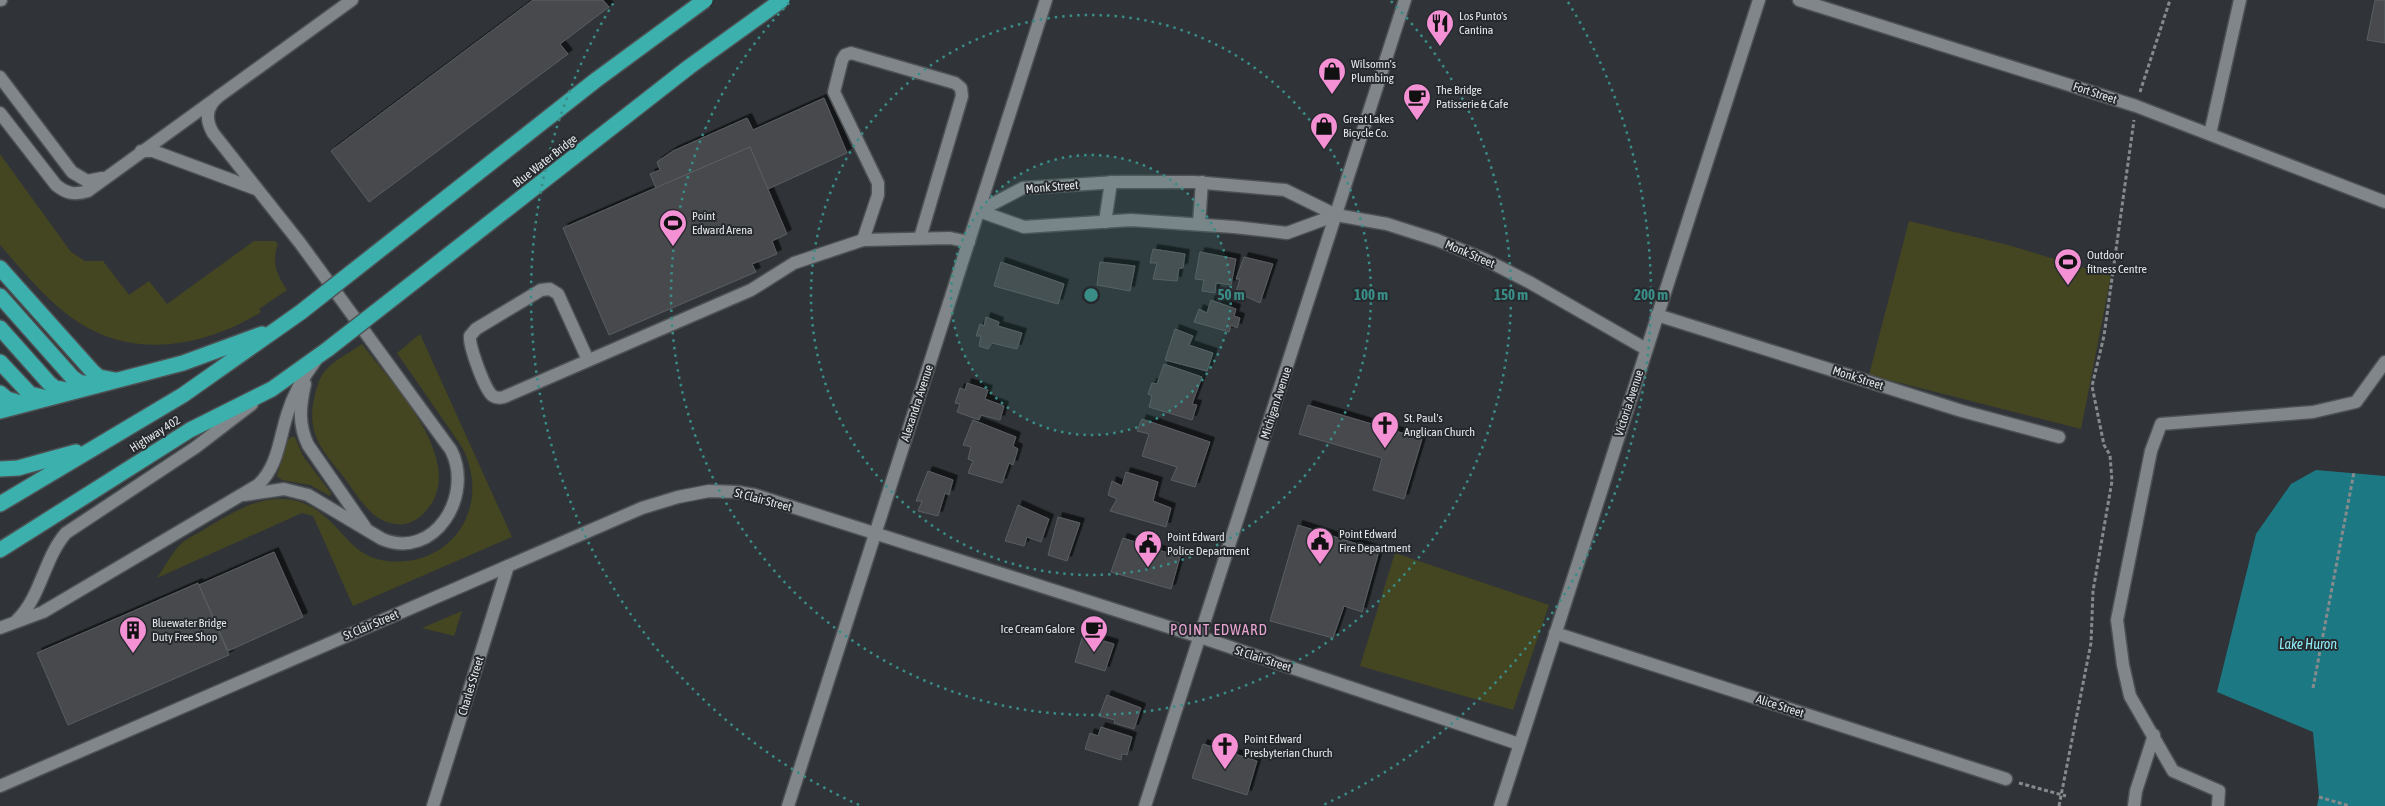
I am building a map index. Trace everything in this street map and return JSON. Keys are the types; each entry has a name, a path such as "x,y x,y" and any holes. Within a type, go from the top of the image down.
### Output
{"highway":[{"path":"0,504 182,395 282,327 596,80 705,0"},
{"name":"Blue Water Bridge","path":"319,358 689,67 782,0"},
{"path":"0,268 93,372 106,379 117,380"},
{"path":"0,296 72,377 80,382 97,386"},
{"path":"1,410 183,363 282,327"},
{"path":"0,328 49,383 56,388 74,391"},
{"name":"Highway 402","path":"0,550 190,430 272,389 319,358"},
{"path":"0,362 30,394 49,398"},
{"path":"0,392 7,399 26,404"},
{"path":"0,469 18,468 94,447"},
{"path":"0,479 18,468"},
{"path":"0,495 28,487"}],"street":[{"path":"0,113 63,191 80,194 88,191 352,0"},
{"name":"Alexandra Avenue","path":"788,806 1046,0"},
{"name":"Michigan Avenue","path":"1145,806 1405,0"},
{"name":"Victoria Avenue","path":"1500,806 1759,0"},
{"name":"Fort Street","path":"1799,0 2136,106 2385,202"},
{"path":"2210,134 2240,0"},
{"path":"863,240 878,194 878,183 834,92 842,60 845,55 851,53 955,83 961,88 962,96 920,238"},
{"path":"0,77 72,172 87,181 96,181 106,177"},
{"path":"219,96 208,108 209,126 256,190 300,244 451,450 458,465 456,498 447,517 433,534 416,542 399,544 390,542 374,535 308,495 284,489 244,494"},
{"path":"142,151 153,151 256,190"},
{"path":"1105,222 1111,182"},
{"name":"Monk Street","path":"979,211 1023,188 1111,182 1202,182 1285,190 1336,215 1387,224 1437,240 1484,259 1529,282 1646,349"},
{"path":"1199,224 1202,182"},
{"path":"979,211 1024,228 1131,220 1199,224 1287,233 1336,215"},
{"path":"588,360 558,294 550,289 541,290 476,330 470,336 471,346 488,392 495,398 504,397 751,290 794,263 863,240 950,238 969,242"},
{"name":"Monk Street","path":"1657,315 1962,411 2059,437"},
{"path":"0,628 43,612 258,485 270,471 275,460 290,405 319,358"},
{"path":"319,358 300,407 302,433 308,445 360,521 374,535"},
{"path":"2218,806 2220,791 2173,771 2130,696 2123,665 2117,620 2151,451 2161,424 2313,412 2356,402 2385,362"},
{"path":"13,623 24,613 55,547 66,533 196,447 272,389"},
{"name":"St Clair Street","path":"0,786 642,508 678,497 709,491 738,492 755,495 1200,637 1519,744"},
{"name":"Charles Street","path":"433,806 508,566"},
{"name":"Alice Street","path":"1554,634 2006,779"},
{"path":"2134,806 2136,791 2154,735"}],"path":[{"path":"2059,806 2091,643 2092,591 2112,481 2110,455 2104,445 2092,386 2104,336 2136,106 2170,0"},
{"path":"2313,688 2354,472"},
{"path":"2006,779 2066,796"},
{"path":"2318,797 2350,806"}],"green space":[{"path":"0,154 71,252 85,261 103,261 129,295 149,281 167,304 254,241 275,241 278,244 275,263 280,279 287,290 259,309 261,312 240,324 194,340 171,344 147,344 123,341 100,334 78,322 56,305 36,286 0,245"},
{"path":"1909,221 2008,245 2111,276 2081,429 1869,375"},
{"path":"420,334 512,537 353,606 313,516 302,513 157,578 175,551 187,539 247,506 275,499 289,499 303,503 318,511 357,548 375,558 387,561 411,560 431,554 448,543 461,528 469,510 472,490 470,469 462,447 397,353"},
{"path":"362,344 408,402 434,449 439,472 436,494 423,514 410,523 394,524 384,521 373,514 325,452 315,434 312,412 321,377 333,363"},
{"path":"291,437 295,437 303,456 331,493 330,496 310,485 282,480 277,476 288,440"},
{"path":"1395,553 1549,605 1513,710 1360,666"},
{"path":"462,611 454,636 422,628"}],"water":[{"name":"Lake Huron","path":"2316,470 2385,476 2385,806 2317,806 2319,797 2313,732 2217,692 2256,534 2291,484"}],"building":[{"path":"533,0 603,0 609,7 560,44 568,54 369,202 331,151"},
{"path":"2375,0 2385,0 2385,43 2367,40"},
{"path":"824,98 847,153 768,189 750,147 656,188 650,174 660,170 657,162 673,151 747,118 753,130"},
{"name":"Point Edward Arena","path":"750,147 787,234 772,241 777,254 752,264 756,272 609,335 563,228"},
{"path":"1153,249 1185,254 1183,268 1179,268 1177,281 1153,279 1157,263 1150,263"},
{"path":"1200,252 1236,259 1231,285 1216,283 1215,293 1202,291 1204,280 1195,279"},
{"path":"1244,257 1273,264 1260,303 1236,292 1240,279 1236,279"},
{"path":"1001,262 1064,284 1058,304 994,286"},
{"path":"1100,262 1135,266 1130,291 1097,285"},
{"path":"1211,300 1236,309 1234,316 1240,318 1237,328 1231,325 1229,332 1194,322 1199,309 1207,313"},
{"path":"986,317 999,322 998,326 1022,333 1017,349 992,343 988,349 979,346 981,336 976,336 980,324 984,326"},
{"path":"1175,329 1193,336 1189,345 1213,353 1207,371 1165,360"},
{"path":"1164,364 1202,377 1192,404 1197,405 1192,420 1149,407 1152,396 1148,394 1152,383 1157,384"},
{"path":"967,383 988,390 985,399 1004,406 1000,420 981,415 979,420 957,412 960,404 955,403 960,388 965,390"},
{"name":"St. Paul's Anglican Church","path":"1308,405 1422,439 1404,499 1373,490 1382,458 1299,434"},
{"path":"1142,419 1210,442 1195,487 1171,480 1177,467 1142,456 1149,434 1137,431"},
{"path":"973,420 1016,437 1013,446 1018,449 1013,465 1009,463 1002,483 968,473 973,461 968,459 971,447 963,445"},
{"path":"928,471 953,480 949,495 945,493 938,516 918,511 922,501 916,501"},
{"path":"1126,472 1158,482 1153,501 1171,508 1166,527 1110,511 1117,499 1108,495 1112,481 1122,486"},
{"path":"1018,505 1049,519 1041,542 1027,537 1024,546 1005,541"},
{"path":"1058,517 1080,523 1067,561 1048,555"},
{"path":"1298,525 1379,551 1362,612 1344,606 1333,638 1270,621"},
{"path":"1123,538 1180,557 1171,589 1111,572"},
{"path":"274,552 303,617 228,651 199,585"},
{"name":"Bluewater Bridge Duty Free Shop","path":"198,583 229,655 68,725 37,653"},
{"name":"Ice Cream Galore","path":"1083,635 1114,644 1105,671 1075,662"},
{"path":"1107,695 1141,708 1134,729 1114,723 1115,720 1099,716"},
{"path":"1101,727 1132,737 1127,755 1122,754 1121,760 1085,749 1090,733 1098,736"},
{"name":"Point Edward Presbyterian Church","path":"1203,744 1257,761 1247,795 1192,778"}],"place":[{"name":"Los Punto's Cantina","path":"1440,47"},
{"name":"Wilsomn's Plumbing","path":"1332,95"},
{"name":"The Bridge Patisserie & Cafe","path":"1417,121"},
{"name":"Great Lakes Bicycle Co.","path":"1324,150"},
{"name":"Point Edward Arena","path":"673,247"},
{"name":"Outdoor fitness Centre","path":"2068,286"},
{"name":"St. Paul's Anglican Church","path":"1385,449"},
{"name":"Point Edward Fire Department","path":"1320,565"},
{"name":"Point Edward Police Department","path":"1148,568"},
{"name":"Ice Cream Galore","path":"1094,653"},
{"name":"Bluewater Bridge Duty Free Shop","path":"133,654"},
{"name":"Point Edward Presbyterian Church","path":"1225,770"}],"district":[{"name":"POINT EDWARD","path":"1219,630"}]}
